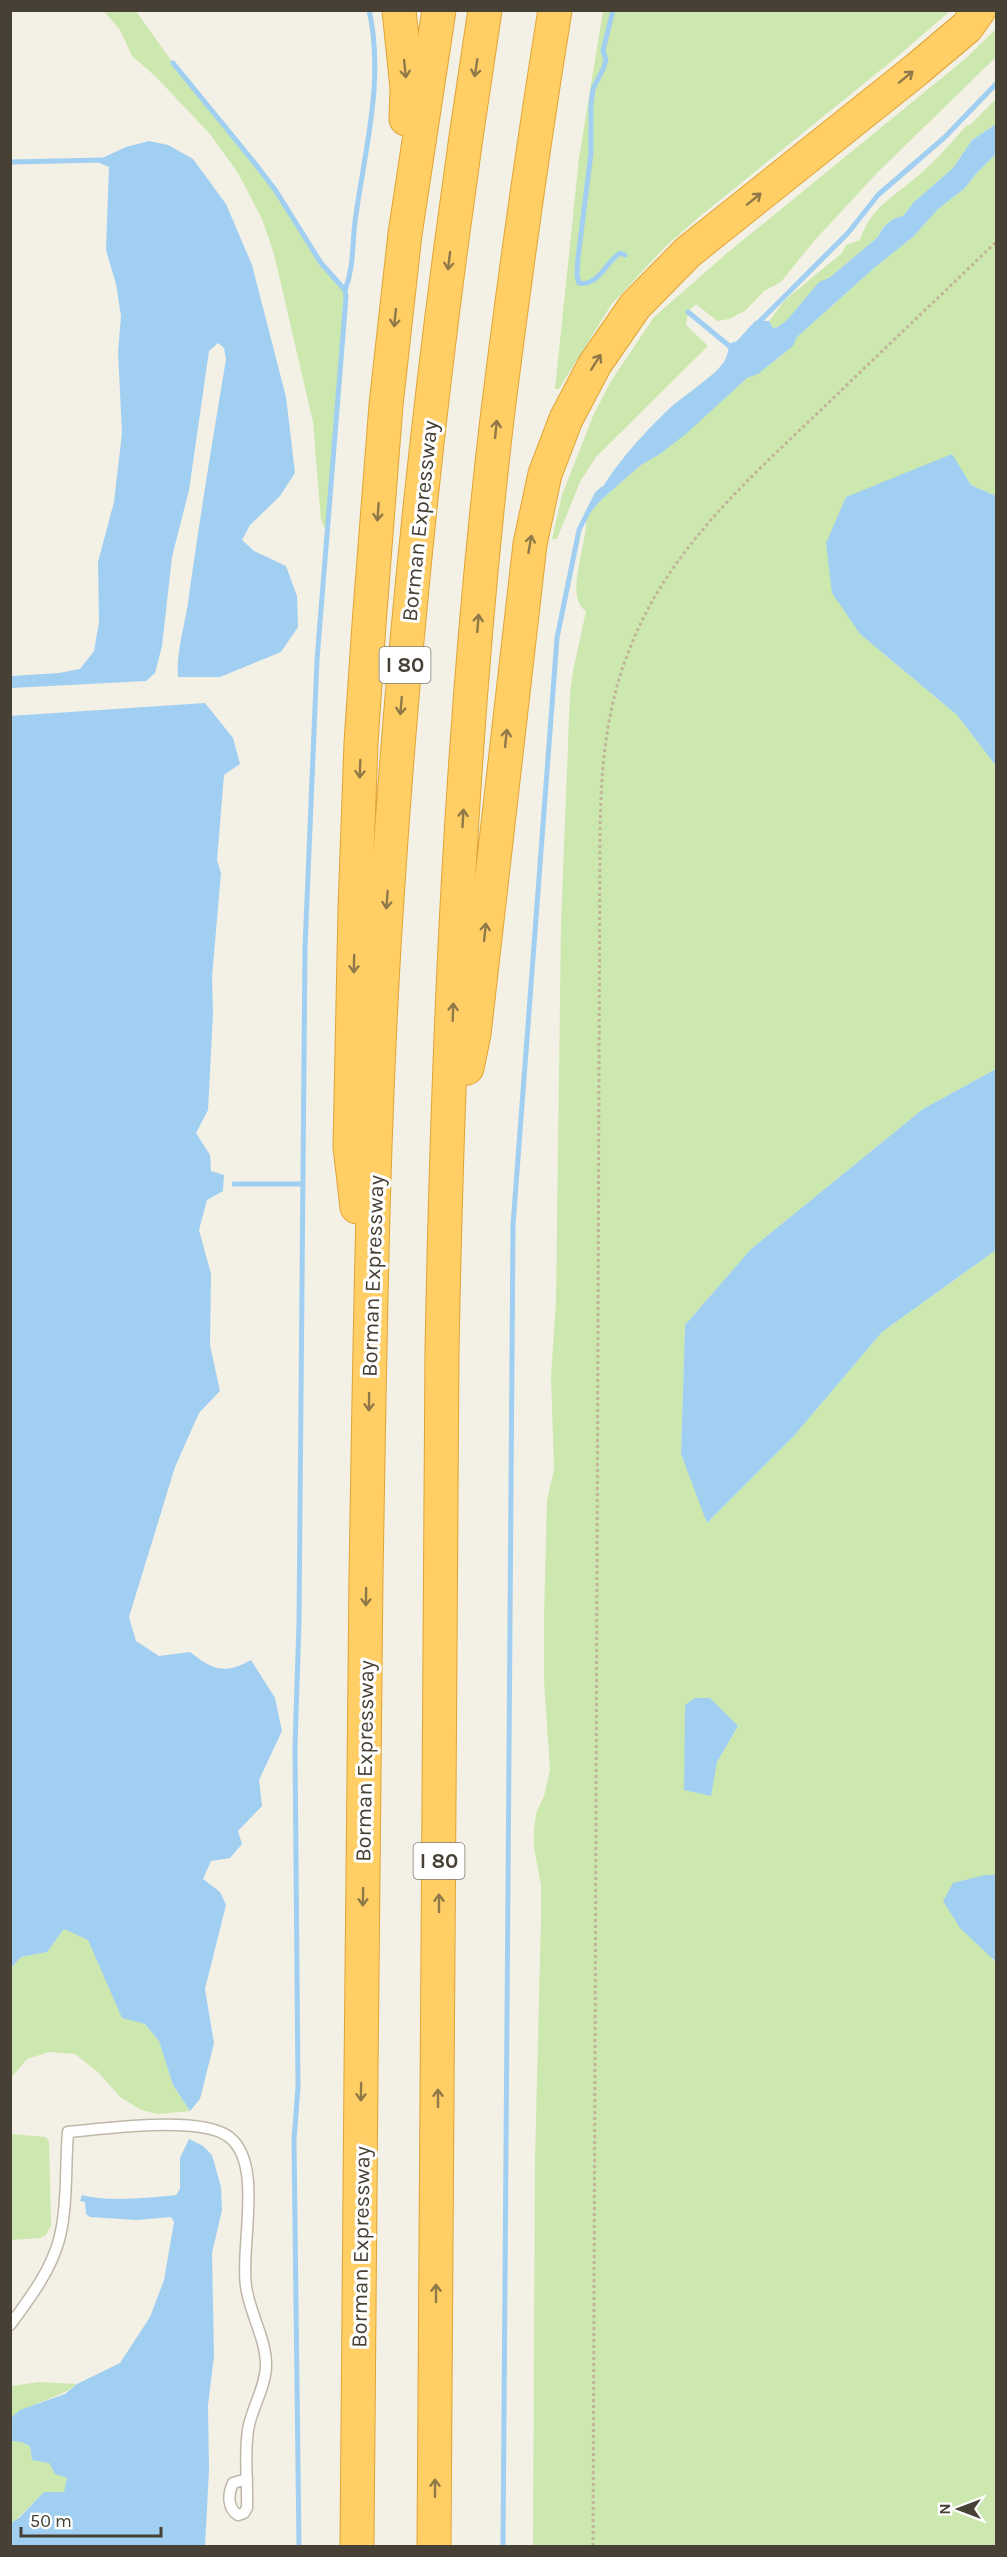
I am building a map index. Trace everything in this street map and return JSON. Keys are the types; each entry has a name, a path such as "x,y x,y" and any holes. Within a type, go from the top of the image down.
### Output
{"highway":[{"path":"399,10 407,88 405,234"},
{"path":"370,1323 350,1147 361,743 386,405 405,234 439,10"},
{"name":"Borman Expressway","path":"357,2547 370,1323 386,905 398,738 431,406 464,146 485,10"},
{"name":"I 80","path":"434,2547 442,1362 446,1176 463,819 481,581 497,421 531,158 555,10"},
{"path":"446,1176 474,1034 530,544 545,474 566,419 595,364 634,306 688,252 916,70 967,27 979,10"}],"lane":[{"path":"10,2325 36,2290 51,2262 60,2237 68,2132 160,2124 209,2130 227,2135 240,2149 246,2169 248,2224 246,2286 266,2363 248,2432 247,2479"}],"path":[{"path":"593,2547 600,843 601,790 606,736 619,678 638,629 668,575 690,543 720,509 996,242"}],"green space":[{"path":"104,11 136,11 173,63 276,191 321,263 345,290 327,534 321,520 313,422 274,254 262,219 238,173 210,134 155,76 132,56 120,30"},
{"path":"603,11 950,11 666,246 611,305 559,389 555,389 579,158"},
{"path":"996,29 996,57 878,172 814,241 781,282 764,291 746,310 729,319 717,321 696,304 688,312 686,325 708,346 596,457 580,482 557,539 552,539 562,495 593,416 611,381 654,317 726,254 965,59"},
{"path":"996,99 996,124 972,140 953,168 914,202 903,216 888,223 878,237 814,289 788,321 773,328 769,321 785,300 842,253 846,245 860,240 868,223 878,210 929,166 967,125 970,125"},
{"path":"996,154 996,496 971,485 952,455 860,634 957,715 996,766 996,1069 923,1109 751,1249 685,1325 681,1454 708,1522 793,1437 882,1332 996,1250 996,1875 985,1875 992,1960 996,1962 996,2546 533,2546 535,2160 541,1919 541,1885 534,1848 534,1830 536,1813 544,1796 550,1770 544,1680 544,1616 547,1500 554,1470 551,1376 556,1301 561,924 570,693 586,611 580,604 577,582 586,517 602,499 641,465 660,454 747,378 782,355 796,338 873,269 914,236 938,209 964,189","holes":["710,1698 738,1726 717,1762"]},
{"path":"64,1929 89,1940 122,2017 145,2024 159,2041 173,2085 190,2111 158,2114 141,2110 120,2097 99,2073 75,2054 49,2052 27,2059 11,2078 11,1968 21,1957 47,1952"},
{"path":"11,2134 46,2137 49,2142 51,2225 46,2235 40,2238 11,2240"},
{"path":"39,2382 77,2384 11,2418 11,2386"},
{"path":"11,2441 30,2446 32,2460 49,2463 67,2478 65,2493 44,2492 11,2525"}],"water":[{"path":"996,124 996,154 964,189 938,209 914,236 873,269 796,338 793,346 758,374 747,378 687,433 660,454 641,465 602,499 586,517 612,472 634,445 670,408 721,365 731,343 737,341 755,321 769,321 773,328 787,320 819,282 829,278 878,237 888,223 903,216 914,202 953,168 972,140"},
{"path":"149,141 168,145 193,159 226,204 252,265 286,397 295,473 280,496 250,525 242,540 254,551 286,566 297,596 298,627 281,652 220,677 178,677 180,646 226,359 224,348 218,343 209,351 189,490 172,557 162,646 155,673 146,681 11,688 11,676 59,673 80,669 94,651 99,622 98,562 114,502 122,433 118,352 121,316 116,284 106,250 109,167 99,163 98,160 126,147"},
{"path":"952,454 971,485 996,496 996,766 957,715 860,634 832,593 826,543 846,497"},
{"path":"205,703 233,738 240,764 224,775 217,860 221,873 212,977 213,1013 208,1110 196,1133 210,1155 211,1171 224,1175 223,1191 207,1200 199,1230 211,1274 210,1345 220,1391 199,1413 175,1467 129,1617 136,1641 159,1656 190,1652 205,1663 226,1669 251,1660 275,1698 282,1731 259,1780 262,1806 238,1831 242,1844 230,1858 211,1861 203,1879 220,1892 226,1905 205,1989 214,2043 200,2099 190,2111 173,2085 159,2041 145,2024 122,2018 88,1940 64,1929 47,1952 21,1957 11,1968 10,716"},
{"path":"996,1069 996,1250 882,1332 793,1437 707,1523 681,1454 685,1325 751,1249 923,1109"},
{"path":"695,1698 710,1698 738,1726 717,1762 711,1796 684,1790 685,1705"},
{"path":"985,1875 996,1875 996,1962 960,1928 943,1901 953,1883"},
{"path":"189,2139 203,2146 212,2155 221,2187 222,2210 212,2253 214,2356 208,2405 209,2470 205,2546 11,2546 12,2522 19,2518 44,2492 64,2492 67,2478 55,2474 49,2463 32,2460 30,2446 11,2441 11,2418 20,2410 65,2394 77,2384 120,2363 150,2317 164,2280 174,2222 171,2217 137,2220 90,2217 86,2214 85,2202 80,2201 82,2195 116,2199 176,2195 180,2189 180,2158"}],"waterway":[{"path":"345,290 351,265 374,90 375,63 369,10"},
{"path":"613,10 603,51 606,59 593,89 591,104 591,153 578,258 579,283 586,283 597,278 615,257 620,253 625,255"},
{"path":"173,63 276,191 321,263 345,290 346,297 317,660 305,947 299,1623 295,1746 298,2087 294,2140 299,2546"},
{"path":"757,324 848,233 878,195 945,137 996,84"},
{"path":"10,162 105,160"},
{"path":"688,312 733,349"},
{"path":"503,2546 513,1225 557,638 579,530 597,494 603,489"},
{"path":"234,1184 302,1184"}]}
